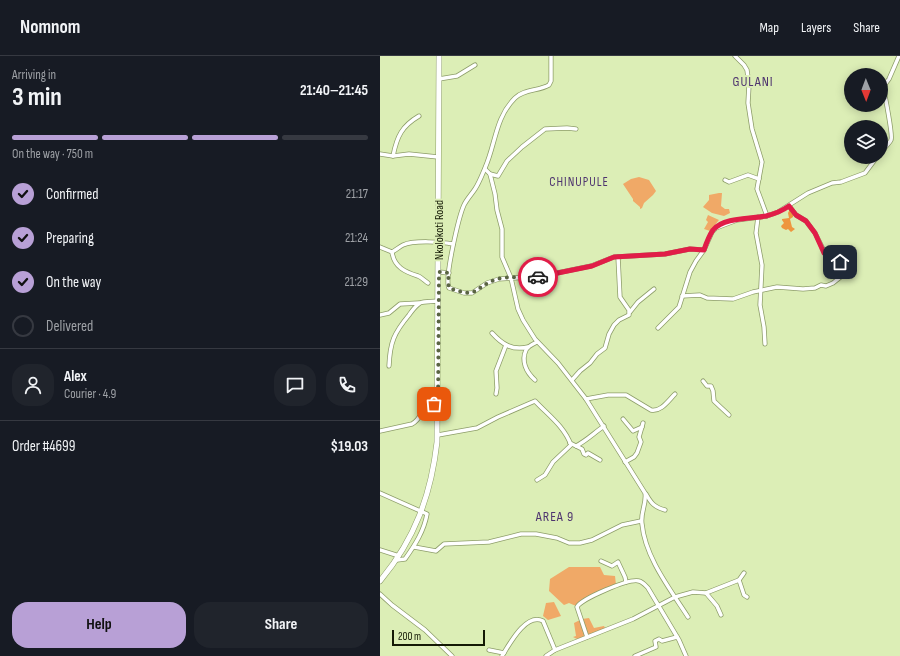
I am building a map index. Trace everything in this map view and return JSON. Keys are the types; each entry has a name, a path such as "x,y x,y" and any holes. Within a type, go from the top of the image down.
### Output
{"main road":[{"name":"Nkolokoti Road","path":"380,581 398,558 414,530 422,511 431,480 438,435 439,56"}],"street":[{"path":"551,56 551,81 549,85 519,95 504,113 496,131 485,170 475,189 464,204 460,216 449,273 449,288 469,293 476,292 488,283 499,279 542,276 592,266 605,260 618,257 665,254 690,249 704,250"},
{"path":"735,56 747,70 749,85 748,103 752,129 762,166 756,189 767,216"},
{"path":"888,144 892,139 892,131 888,118 883,87 899,56"},
{"path":"439,79 457,76 475,65"},
{"path":"393,156 396,142 404,128 408,122 419,116"},
{"path":"485,170 490,174 498,176 507,162 544,129 576,129"},
{"path":"380,154 393,156 409,154 438,157"},
{"path":"658,328 678,309 690,272 704,250 712,232 718,226 740,219 767,216 776,213 812,191 865,173 872,164"},
{"path":"490,174 502,229 502,257 511,278 518,309 527,329 537,342 558,362 586,399 652,505 665,510"},
{"path":"725,180 729,182 748,176 758,179"},
{"path":"682,296 700,295 707,298 733,299 761,290 777,287 803,289 816,288 821,285 826,286 833,283 844,274 844,266 824,253 815,233 806,221 796,215 789,206"},
{"path":"758,217 756,232 762,265 760,305 765,344"},
{"path":"392,252 406,244 439,242 454,244"},
{"path":"380,247 392,252"},
{"path":"392,252 397,266 406,272 419,276 428,283"},
{"path":"618,257 620,297 630,312"},
{"path":"439,272 449,273"},
{"path":"572,380 605,348 609,334 614,325 619,320 629,315 638,302 654,289"},
{"path":"380,315 389,313 400,304 438,301"},
{"path":"389,366 389,353 395,333 415,307 420,303"},
{"path":"492,333 506,345 520,349 537,342"},
{"path":"496,394 496,371 506,345"},
{"path":"528,347 526,350 525,367 535,380"},
{"path":"703,381 707,386 711,386 714,401 728,415"},
{"path":"586,399 608,395 626,394 654,411 662,407 675,394"},
{"path":"438,435 477,428 534,401 553,417 564,430 570,443 582,449 584,454 586,455 588,453 600,460"},
{"path":"380,431 412,424 426,406 438,404"},
{"path":"623,419 633,431 642,427"},
{"path":"625,462 634,457 637,453 641,442 639,437 643,423"},
{"path":"576,446 604,426"},
{"path":"536,480 545,475 553,462 570,446 570,443"},
{"path":"380,493 422,511 426,513 427,516 420,536 405,559 398,558 380,550"},
{"path":"645,493 646,498 641,521 646,547 688,617"},
{"path":"414,546 436,551 444,544 489,542 521,534 536,534 569,543 580,543 592,540 622,525 641,521"},
{"path":"601,561 612,566 618,562 626,582"},
{"path":"546,656 555,650 633,618 675,596 693,592 706,592 739,580 744,573"},
{"path":"587,637 577,607 579,604 586,599 633,580 642,582 648,588 677,637 686,656"},
{"path":"739,580 744,595 747,597"},
{"path":"706,592 717,606 721,615"},
{"path":"380,594 400,612 425,630 452,656"},
{"path":"489,650 503,654 520,628 528,623 540,619 545,625 555,650"},
{"path":"635,656 656,647 655,641 659,639 662,641 677,637"}],"shaded area":[{"path":"639,177 649,180 656,191 640,209 640,207 633,201 623,184 631,179"},
{"path":"722,193 721,206 725,209 729,209 730,213 724,216 712,213 703,207 709,200 709,195"},
{"path":"790,209 793,214 793,217 790,219 792,227 795,229 791,232 788,229 786,230 782,228 781,226 784,223 782,219 789,218 788,213"},
{"path":"708,215 719,220 710,231 704,229 708,222 706,220"},
{"path":"569,567 600,567 604,575 615,576 616,585 585,598 576,606 569,603 564,605 549,591 550,579"},
{"path":"554,602 561,616 548,620 543,616 546,603"},
{"path":"589,618 594,628 604,626 605,628 588,635 582,619"},
{"path":"580,620 586,636 577,639 573,637 576,636 574,623"}],"way so far":[{"path":"434,404 438,404 439,272 449,273 449,288 464,293 476,292 488,283 503,278 538,277"}],"district":[{"name":"GULANI","path":"753,81"},
{"name":"CHINUPULE","path":"579,181"},
{"name":"AREA 9","path":"555,516"}],"route":[{"path":"538,277 592,266 614,257 665,254 690,249 704,250 712,232 718,226 740,219 767,216 789,206 796,215 806,221 815,233 824,253 840,262"}]}
